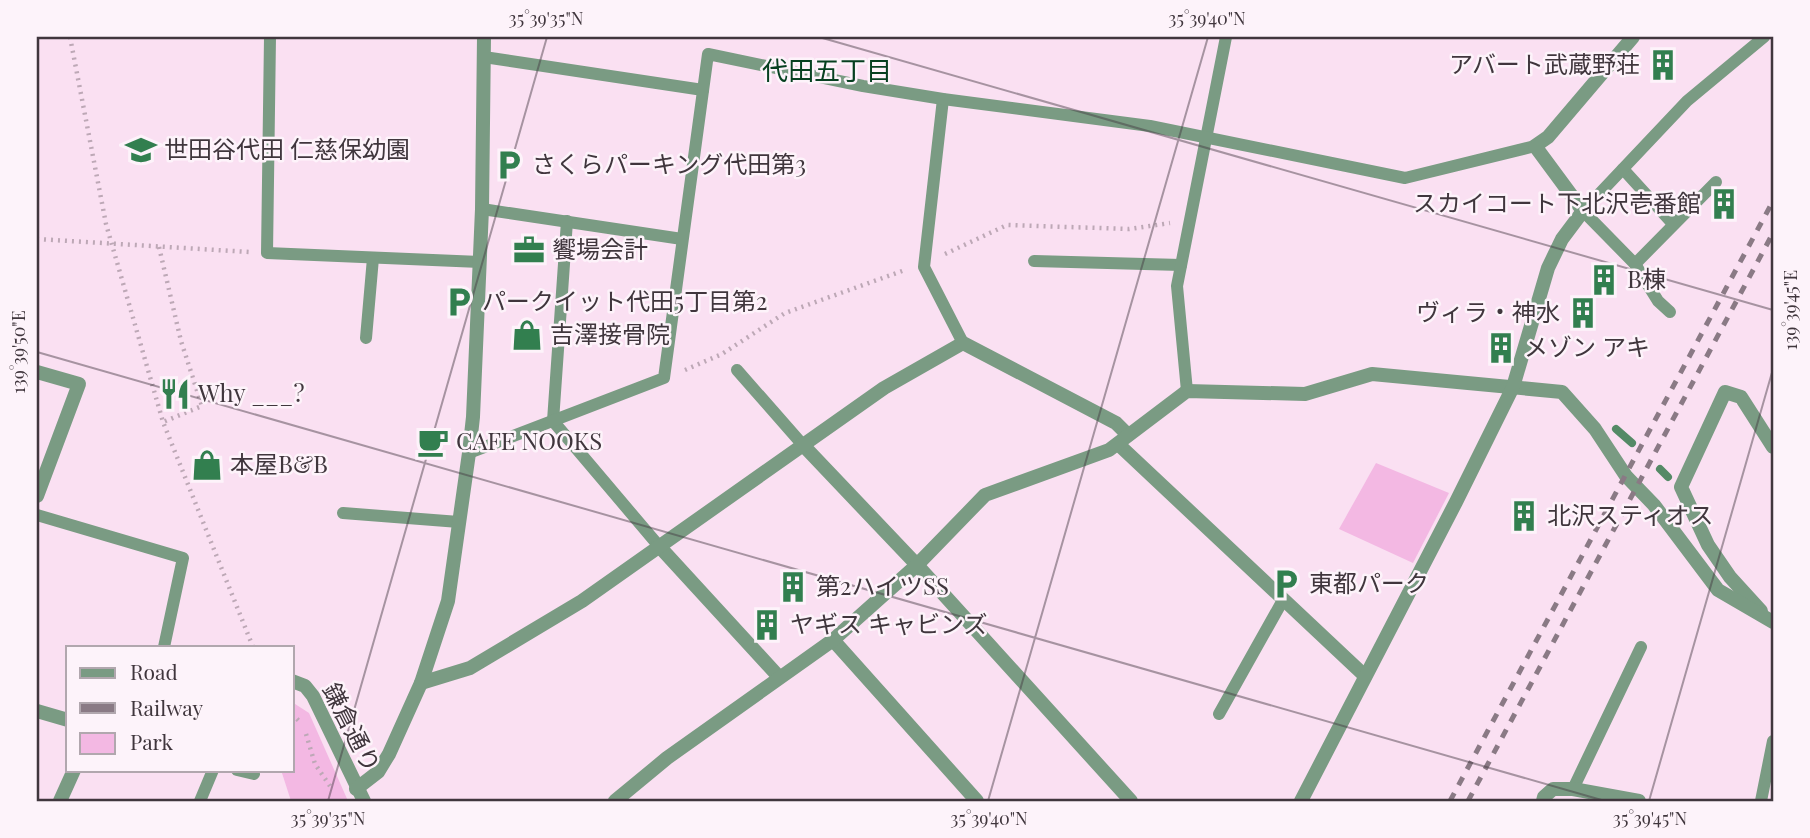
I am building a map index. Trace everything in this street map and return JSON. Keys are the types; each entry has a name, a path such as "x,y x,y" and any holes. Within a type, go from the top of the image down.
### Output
{"street":[{"path":"360,795 389,754 421,683 448,601 469,453 482,209 484,37"},
{"path":"1301,801 1513,387 1548,268 1562,239 1583,211 1535,146 1548,137 1633,37"},
{"path":"421,683 470,668 582,601 884,388 962,342 1116,423 1123,439 1283,600 1365,676"},
{"path":"37,372 79,384 37,496"},
{"path":"615,801 667,758 832,640 917,565 985,495 1109,450 1187,391 1304,394 1372,374 1562,393 1595,429 1620,468 1654,505 1718,590 1770,619"},
{"path":"1770,619 1730,577 1708,545 1681,487 1726,392 1741,397 1773,447"},
{"path":"802,444 917,565 1131,801"},
{"path":"658,545 779,677"},
{"path":"832,640 978,801"},
{"name":"鎌倉通り","path":"294,682 304,686 313,696 360,795"},
{"path":"37,711 66,719"},
{"path":"60,801 73,772"},
{"path":"1543,801 1553,789 1573,789 1639,801"}],"lane":[{"path":"270,37 267,253 480,262"},
{"path":"1187,391 1177,286 1226,37"},
{"path":"1670,312 1658,301 1635,264 1583,211 1687,101 1764,37"},
{"path":"469,453 664,378 708,54 863,86 1150,126 1405,177 1535,146"},
{"path":"484,57 704,90"},
{"path":"943,99 924,267 962,342"},
{"path":"1623,169 1673,224"},
{"path":"1635,264 1716,183"},
{"path":"482,209 682,239"},
{"path":"567,221 553,421 658,545"},
{"path":"366,338 373,258"},
{"path":"1034,261 1181,265"},
{"path":"737,370 802,444"},
{"path":"343,513 460,522"},
{"path":"37,515 183,558 163,646"},
{"path":"1219,714 1283,600"},
{"path":"1573,789 1642,648"},
{"path":"1761,801 1773,741"},
{"path":"200,801 212,772"},
{"path":"246,772 254,774"}],"path":[{"path":"70,37 106,224 163,422 253,646"},
{"path":"664,378 722,354 785,313 911,268 924,267 953,249 1007,225 1129,229 1190,220"},
{"path":"37,239 267,253"},
{"path":"159,247 181,341 202,406 163,422"},
{"path":"294,716 305,727 315,764 334,791"}],"green space":[{"path":"1376,463 1449,493 1413,563 1339,529"},
{"path":"294,703 309,713 348,801 291,801 282,772 294,772"}],"waterway":[{"path":"1616,429 1632,443"},
{"path":"1660,469 1668,477"}],"railway":[{"path":"1450,801 1773,201"},
{"path":"1468,801 1773,233"}],"place":[{"name":"アバート武蔵野荘","path":"1663,65"},
{"name":"世田谷代田 仁慈保幼園","path":"141,150"},
{"name":"さくらパーキング代田第3","path":"509,165"},
{"name":"スカイコート下北沢壱番館","path":"1724,204"},
{"name":"饗場会計","path":"529,250"},
{"name":"B棟","path":"1604,280"},
{"name":"パークイット代田5丁目第2","path":"459,302"},
{"name":"ヴィラ・神水","path":"1583,313"},
{"name":"吉澤接骨院","path":"527,335"},
{"name":"メゾン アキ","path":"1501,348"},
{"name":"Why ___?","path":"175,394"},
{"name":"CAFE NOOKS","path":"433,442"},
{"name":"本屋B&B","path":"207,465"},
{"name":"北沢スティオス","path":"1524,516"},
{"name":"東都パーク","path":"1286,584"},
{"name":"第2ハイツSS","path":"793,587"},
{"name":"ヤギス キャビンズ","path":"767,625"}],"district":[{"name":"代田五丁目","path":"827,71"}]}
